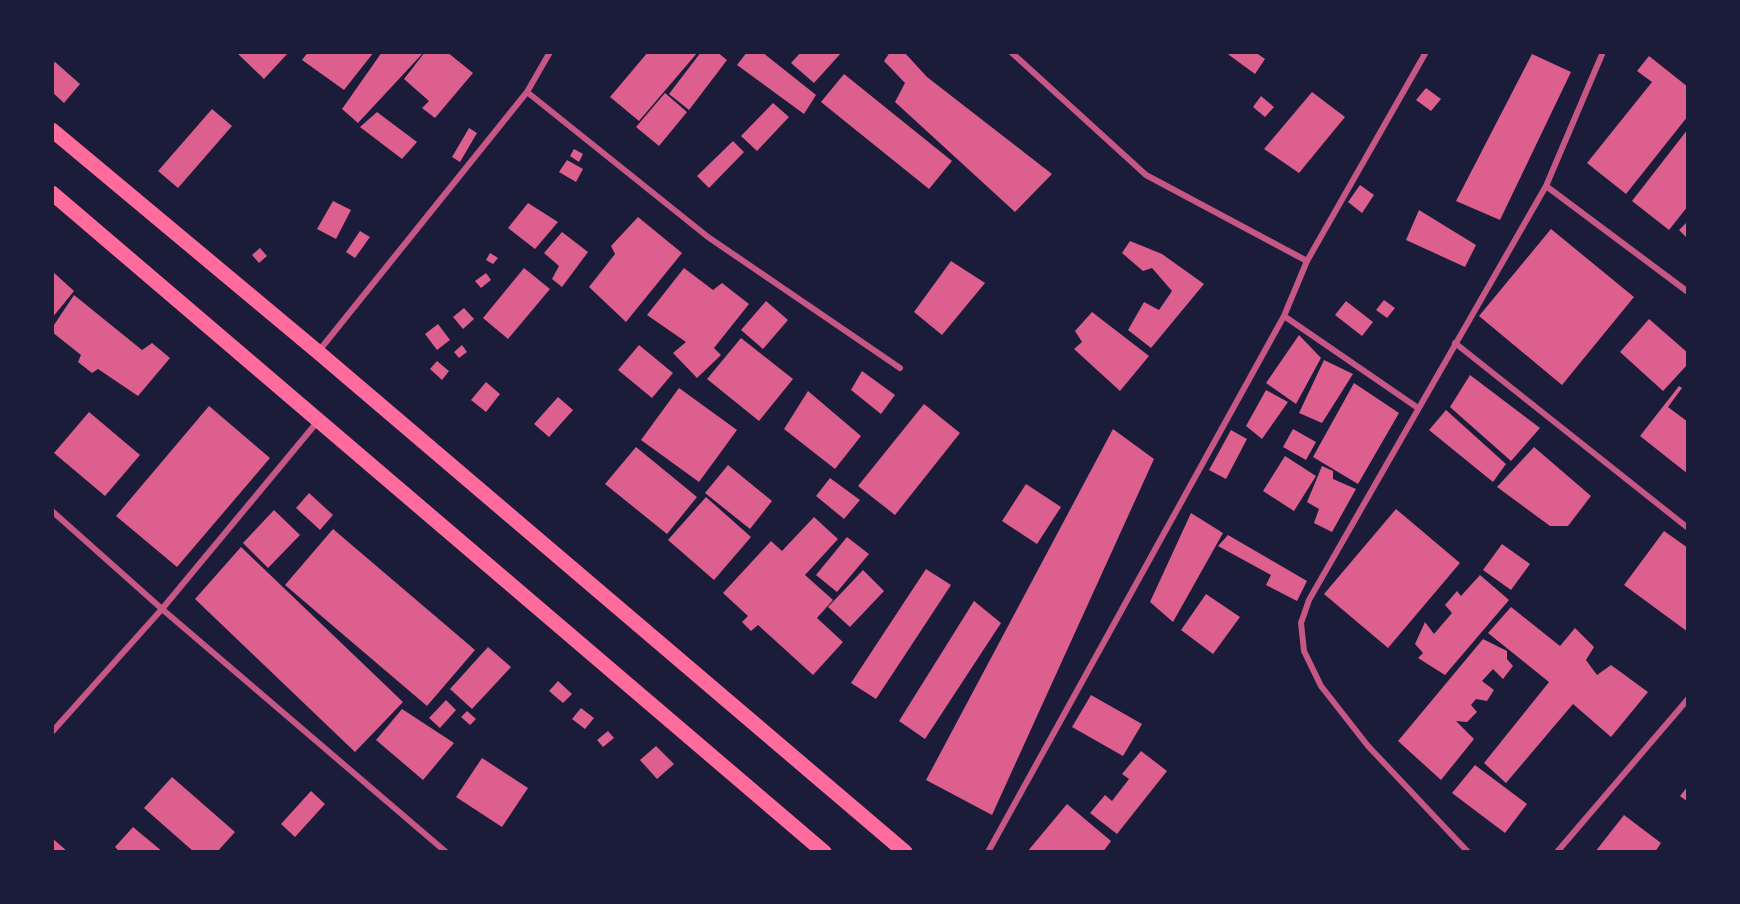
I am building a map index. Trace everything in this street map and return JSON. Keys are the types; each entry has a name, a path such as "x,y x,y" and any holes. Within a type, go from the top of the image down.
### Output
{"main road":[{"path":"52,130 318,352 905,852"},
{"path":"52,193 824,852"}],"street":[{"path":"318,352 527,92 550,52"},
{"path":"1011,52 1146,175 1307,261"},
{"path":"988,852 1284,316 1307,261 1426,52"},
{"path":"1468,852 1368,746 1321,686 1304,651 1301,623 1309,600 1546,186 1603,52"},
{"path":"527,92 708,237 900,368"},
{"path":"1546,186 1688,292"},
{"path":"1284,316 1418,408"},
{"path":"1455,343 1688,528"},
{"path":"52,732 162,609 319,421"},
{"path":"52,511 162,609 447,852"},
{"path":"1557,852 1688,699"}],"building":[{"path":"236,52 289,52 264,79"},
{"path":"308,52 374,52 344,90 302,60"},
{"path":"382,52 424,52 358,123 342,109"},
{"path":"425,52 447,52 473,73 435,118 422,108 429,101 404,79"},
{"path":"648,52 698,52 639,121 610,97"},
{"path":"701,52 717,52 727,60 689,110 669,94"},
{"path":"747,52 762,52 816,95 804,114 737,65"},
{"path":"801,52 842,52 814,83 791,63"},
{"path":"890,52 904,52 927,77 1052,174 1015,212 895,102 905,83 884,61"},
{"path":"1225,52 1255,52 1265,59 1255,74"},
{"path":"1532,54 1571,72 1500,220 1456,201"},
{"path":"1649,56 1688,87 1688,116 1626,194 1587,163 1652,82 1637,71"},
{"path":"55,62 80,84 64,103 52,92 52,64"},
{"path":"844,74 952,161 929,189 821,102"},
{"path":"1426,88 1441,99 1431,111 1416,100"},
{"path":"1312,92 1345,117 1299,173 1264,149"},
{"path":"665,93 687,112 659,146 636,127"},
{"path":"1261,96 1274,107 1265,117 1253,107"},
{"path":"773,103 789,117 757,151 741,136"},
{"path":"212,109 232,126 178,188 158,171"},
{"path":"377,112 417,142 402,159 360,127"},
{"path":"469,128 477,133 460,162 452,157"},
{"path":"1688,129 1688,206 1669,230 1632,201"},
{"path":"733,141 744,152 709,188 697,176"},
{"path":"574,149 583,154 579,162 570,156"},
{"path":"567,160 583,169 576,182 559,172"},
{"path":"1360,185 1374,195 1362,213 1348,202"},
{"path":"333,201 351,210 336,239 317,229"},
{"path":"528,203 558,222 535,249 508,228"},
{"path":"1419,210 1476,245 1465,267 1406,240"},
{"path":"638,217 682,253 626,322 589,287 615,254 611,246"},
{"path":"1688,221 1688,239 1679,230"},
{"path":"1551,229 1634,297 1562,385 1479,316"},
{"path":"360,231 370,237 355,258 346,252"},
{"path":"562,232 588,252 562,287 552,279 559,266 544,253"},
{"path":"1130,241 1162,254 1204,284 1151,348 1128,330 1144,302 1159,310 1172,291 1152,268 1143,271 1122,253"},
{"path":"260,248 267,256 259,263 252,255"},
{"path":"490,253 498,258 493,264 486,260"},
{"path":"951,261 985,283 942,335 914,312"},
{"path":"524,268 550,289 508,339 483,318"},
{"path":"684,268 713,290 722,283 749,304 714,348 721,355 697,378 673,353 686,342 647,315"},
{"path":"52,271 74,291 52,318"},
{"path":"486,273 491,280 481,288 475,281"},
{"path":"74,295 142,350 152,343 170,358 138,396 98,369 92,373 78,362 81,355 52,332 52,328"},
{"path":"1384,300 1395,308 1387,318 1376,310"},
{"path":"766,301 788,320 763,349 741,330"},
{"path":"1346,301 1373,322 1362,336 1335,315"},
{"path":"464,308 474,319 463,329 453,317"},
{"path":"1092,312 1149,356 1120,391 1074,349 1082,342 1075,331"},
{"path":"1649,319 1688,353 1688,364 1663,391 1620,352"},
{"path":"438,324 450,340 437,350 425,334"},
{"path":"1299,335 1321,358 1296,404 1266,383"},
{"path":"741,338 793,379 759,421 707,379"},
{"path":"462,345 467,352 459,358 454,352"},
{"path":"639,345 673,373 652,398 618,370"},
{"path":"1324,360 1353,374 1322,423 1299,413"},
{"path":"437,361 449,371 442,380 430,369"},
{"path":"862,371 895,395 881,414 851,390"},
{"path":"1470,375 1540,428 1511,461 1450,407"},
{"path":"486,382 500,394 486,412 471,400"},
{"path":"1354,383 1399,413 1358,484 1313,457"},
{"path":"1679,386 1682,388 1668,407 1688,422 1688,474 1640,436"},
{"path":"679,388 737,430 699,482 641,440"},
{"path":"1266,390 1288,402 1262,439 1246,426"},
{"path":"808,391 861,436 835,469 784,429"},
{"path":"558,397 573,410 549,437 534,424"},
{"path":"924,404 960,433 895,515 858,486"},
{"path":"209,406 270,458 177,567 116,516"},
{"path":"1446,410 1506,464 1493,482 1429,430"},
{"path":"89,412 140,455 105,496 54,453"},
{"path":"1113,429 1154,459 992,815 926,780"},
{"path":"1293,429 1316,442 1306,460 1283,447"},
{"path":"1231,430 1247,439 1226,479 1209,470"},
{"path":"636,447 697,497 667,534 605,484"},
{"path":"1534,447 1591,496 1568,526 1550,526 1497,487"},
{"path":"1285,456 1316,476 1294,511 1263,491"},
{"path":"728,465 772,501 750,529 705,493"},
{"path":"1322,466 1333,471 1333,479 1356,489 1332,532 1314,523 1319,509 1307,502"},
{"path":"830,478 860,500 844,519 816,496"},
{"path":"1026,484 1061,507 1037,544 1002,521"},
{"path":"309,493 333,515 320,530 296,508"},
{"path":"706,497 751,537 714,580 668,540"},
{"path":"1396,509 1460,563 1388,648 1324,594"},
{"path":"274,510 300,535 268,568 243,543"},
{"path":"1191,513 1223,533 1173,622 1150,602"},
{"path":"814,517 838,539 805,575 833,600 817,618 843,642 813,675 758,625 751,631 742,622 748,616 723,593 771,541 782,551"},
{"path":"333,529 475,650 427,706 285,585"},
{"path":"1664,531 1688,548 1688,632 1624,585"},
{"path":"1228,535 1307,581 1297,601 1266,585 1271,575 1218,546"},
{"path":"847,537 869,554 837,592 816,575"},
{"path":"1502,544 1530,564 1511,590 1483,570"},
{"path":"241,547 403,702 355,752 195,599"},
{"path":"926,569 951,585 876,699 851,683"},
{"path":"863,570 884,591 850,627 828,607"},
{"path":"1480,575 1509,600 1445,675 1418,658 1423,653 1415,644 1425,622 1434,634 1452,613 1445,605 1457,591 1461,596"},
{"path":"1206,594 1240,617 1213,654 1181,630"},
{"path":"974,601 1001,623 925,739 899,721"},
{"path":"1511,607 1560,646 1575,628 1594,647 1586,660 1597,675 1611,665 1648,692 1611,737 1573,704 1506,783 1484,763 1549,682 1488,633"},
{"path":"1483,639 1507,651 1507,659 1513,666 1503,679 1493,669 1482,681 1494,690 1487,701 1476,699 1471,705 1477,712 1467,722 1456,721 1474,739 1441,780 1398,741"},
{"path":"488,647 511,667 472,709 450,689"},
{"path":"558,681 572,694 563,703 549,691"},
{"path":"1091,695 1142,724 1123,756 1072,727"},
{"path":"446,700 456,710 440,728 429,718"},
{"path":"581,708 594,718 585,729 572,719"},
{"path":"402,709 454,743 423,780 376,740"},
{"path":"467,711 476,719 470,725 461,717"},
{"path":"608,731 614,738 603,747 597,740"},
{"path":"656,746 674,764 657,779 640,760"},
{"path":"1141,751 1167,771 1117,834 1090,813 1105,795 1112,801 1129,779 1122,774"},
{"path":"482,758 528,788 502,827 456,797"},
{"path":"1475,765 1527,804 1505,833 1452,793"},
{"path":"172,777 235,832 217,852 194,852 144,808"},
{"path":"1688,786 1688,802 1680,796"},
{"path":"311,791 325,804 295,837 281,824"},
{"path":"1067,804 1111,841 1103,852 1027,852"},
{"path":"1624,815 1661,843 1655,852 1595,852"},
{"path":"133,827 163,852 120,852 115,847"},
{"path":"52,838 68,852 52,852"}]}
